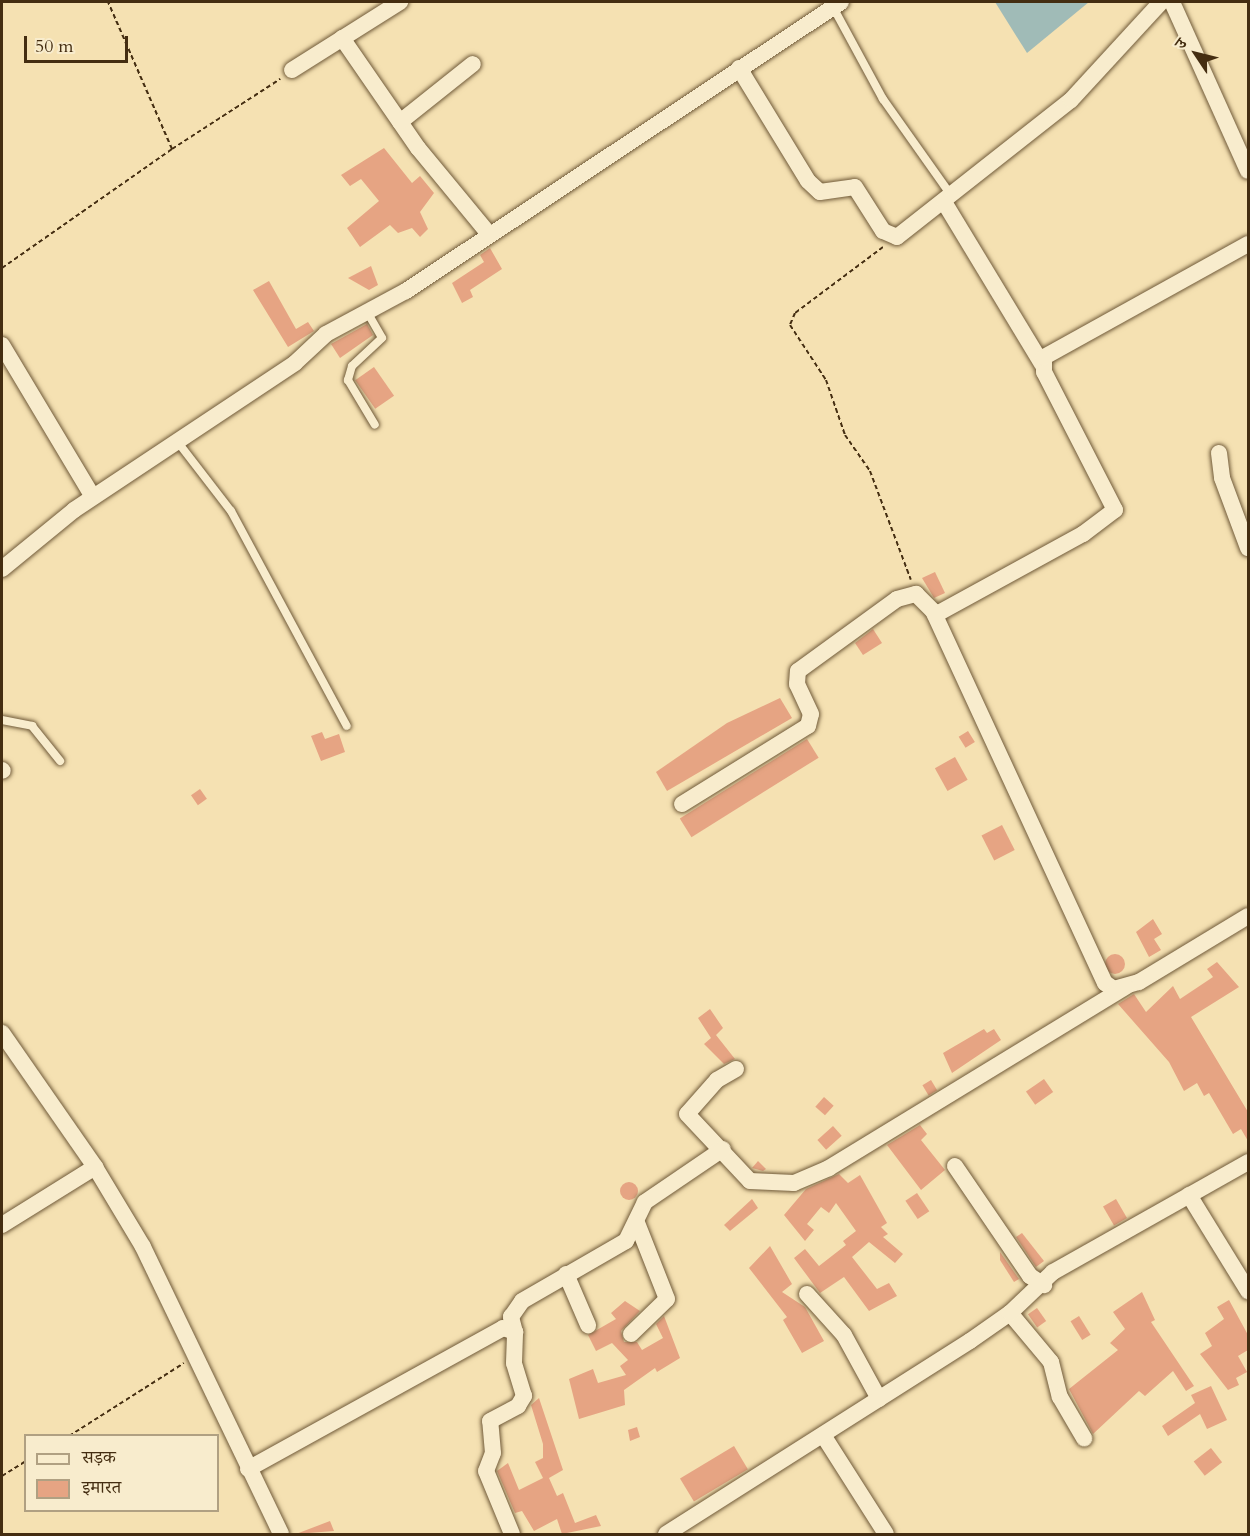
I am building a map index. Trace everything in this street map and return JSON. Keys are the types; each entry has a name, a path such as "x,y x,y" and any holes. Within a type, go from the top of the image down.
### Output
{"street":[{"path":"292,70 400,2"},
{"path":"740,68 808,181 820,192 855,187 883,231 897,237 1071,100 1161,2"},
{"path":"1172,2 1248,171"},
{"path":"2,569 93,497 366,310 406,291 837,4"},
{"path":"342,38 400,122 489,234"},
{"path":"400,122 473,64"},
{"path":"935,615 1083,534 1115,510 1042,364 948,199"},
{"path":"1042,364 1050,352 1175,290 1248,244"},
{"path":"2,345 93,497"},
{"path":"1219,453 1222,478 1248,548"},
{"path":"682,804 808,726 811,714 797,684 798,671 897,599 916,594 935,615 1092,965 1114,989 1129,985"},
{"path":"736,1070 686,1110 754,1183 778,1186 813,1177 1129,985 1248,916"},
{"path":"2,1033 84,1172 167,1293 248,1469 281,1534"},
{"path":"512,1534 486,1472 493,1453 490,1421 518,1406 524,1396 514,1363 515,1332 511,1317 518,1305 566,1274 626,1240 645,1202 723,1149"},
{"path":"666,1534 1010,1314 1044,1285 1053,1272 1248,1162"},
{"path":"955,1166 1030,1276 1044,1285"},
{"path":"2,1225 84,1172"},
{"path":"1189,1195 1248,1291"},
{"path":"631,1334 667,1299 637,1222"},
{"path":"566,1274 588,1325"},
{"path":"807,1294 844,1335 879,1399"},
{"path":"1010,1314 1051,1362 1060,1397 1084,1438"},
{"path":"248,1469 503,1328 515,1332"},
{"path":"823,1435 886,1534"}],"lane":[{"path":"837,4 883,99 948,199"},
{"path":"366,310 382,338 352,366 348,380 375,425"},
{"path":"177,440 231,512 347,726"},
{"path":"2,720 32,726 60,761"}],"path":[{"path":"108,2 172,149"},
{"path":"2,268 172,149 292,70"},
{"path":"897,237 795,313 790,325 826,380 845,435 870,471 916,594"},
{"path":"72,1434 177,1367"},
{"path":"2,1476 24,1462"}],"water":[{"path":"995,2 1089,2 1027,53"}],"building":[{"path":"384,148 412,183 420,176 434,193 420,212 428,229 420,237 412,228 398,233 390,225 360,247 347,228 379,201 361,179 350,186 341,175"},
{"path":"490,248 502,269 470,290 473,297 462,303 452,283 484,262 480,255"},
{"path":"371,266 378,285 369,290 348,278"},
{"path":"269,281 296,329 308,322 314,331 288,347 253,290"},
{"path":"367,324 373,335 340,358 331,344"},
{"path":"374,367 394,396 375,409 355,380"},
{"path":"935,572 945,593 934,598 922,578"},
{"path":"873,629 882,643 863,655 855,643"},
{"path":"780,698 792,718 667,791 656,772 727,723"},
{"path":"968,731 975,742 966,748 959,737"},
{"path":"322,732 325,739 339,734 345,752 321,761 311,736"},
{"path":"807,739 819,758 691,837 680,818"},
{"path":"955,757 968,780 947,791 935,768"},
{"path":"200,789 207,799 198,805 191,795"},
{"path":"1002,825 1015,850 994,860 982,835"},
{"path":"1153,919 1162,934 1154,939 1161,950 1149,957 1136,932"},
{"path":"1115,954 1122,957 1125,964 1122,971 1115,974 1108,971 1105,964 1108,957"},
{"path":"1217,962 1239,987 1191,1017 1248,1112 1248,1141 1241,1129 1233,1134 1209,1093 1204,1096 1197,1083 1184,1091 1169,1062 1118,1004 1134,994 1146,1012 1173,986 1180,999 1213,977 1207,969"},
{"path":"710,1009 723,1028 716,1035 735,1059 724,1064 704,1044 711,1038 698,1018"},
{"path":"984,1029 987,1033 994,1029 1001,1040 952,1073 943,1053"},
{"path":"1044,1079 1053,1092 1035,1105 1026,1092"},
{"path":"931,1080 937,1090 929,1095 922,1085"},
{"path":"824,1097 834,1106 825,1115 815,1107"},
{"path":"920,1125 927,1134 921,1140 945,1170 921,1190 887,1145"},
{"path":"833,1126 842,1136 826,1150 817,1140"},
{"path":"758,1161 766,1169 763,1171 752,1168"},
{"path":"839,1174 848,1183 860,1175 887,1223 881,1227 888,1234 883,1237 903,1254 895,1263 869,1242 852,1257 877,1289 889,1283 897,1296 869,1311 844,1277 820,1293 794,1258 805,1249 819,1266 846,1245 843,1241 856,1231 836,1203 829,1213 821,1207 807,1224 814,1230 805,1241 784,1215 806,1189"},
{"path":"629,1182 635,1185 638,1191 635,1197 629,1200 623,1197 620,1191 623,1185"},
{"path":"917,1193 929,1211 918,1219 905,1201"},
{"path":"752,1199 758,1208 730,1231 724,1225"},
{"path":"1116,1199 1127,1218 1114,1226 1103,1206"},
{"path":"1022,1233 1044,1261 1036,1267 1016,1237"},
{"path":"770,1246 792,1284 782,1292 805,1307 824,1341 802,1353 783,1320 787,1317 749,1268"},
{"path":"1000,1252 1019,1279 1014,1282 1000,1260"},
{"path":"1142,1292 1155,1320 1151,1322 1194,1386 1186,1391 1173,1371 1145,1396 1139,1391 1093,1434 1069,1389 1118,1350 1110,1343 1125,1329 1113,1312"},
{"path":"1229,1300 1248,1335 1248,1350 1238,1356 1247,1372 1236,1378 1239,1385 1228,1390 1200,1354 1212,1346 1205,1333 1224,1319 1217,1307"},
{"path":"625,1301 640,1311 621,1331 624,1342 637,1342 642,1350 663,1338 656,1324 664,1316 680,1358 657,1372 655,1368 624,1390 625,1405 579,1419 569,1379 593,1369 598,1383 626,1375 620,1366 628,1360 612,1343 596,1351 588,1335 616,1319 611,1313"},
{"path":"1037,1308 1046,1321 1037,1327 1028,1314"},
{"path":"1079,1316 1091,1335 1082,1340 1071,1321"},
{"path":"1211,1386 1227,1420 1207,1429 1200,1414 1168,1436 1162,1426 1195,1403 1191,1395"},
{"path":"539,1398 563,1470 549,1478 557,1496 563,1493 575,1523 596,1515 601,1526 562,1534 557,1519 534,1531 522,1511 515,1513 497,1471 508,1463 519,1490 543,1478 535,1462 543,1458 543,1444 531,1405"},
{"path":"637,1427 640,1437 630,1441 628,1430"},
{"path":"734,1446 748,1469 694,1502 680,1478"},
{"path":"1211,1448 1222,1462 1205,1476 1194,1462"},
{"path":"330,1521 334,1531 296,1534"}]}
